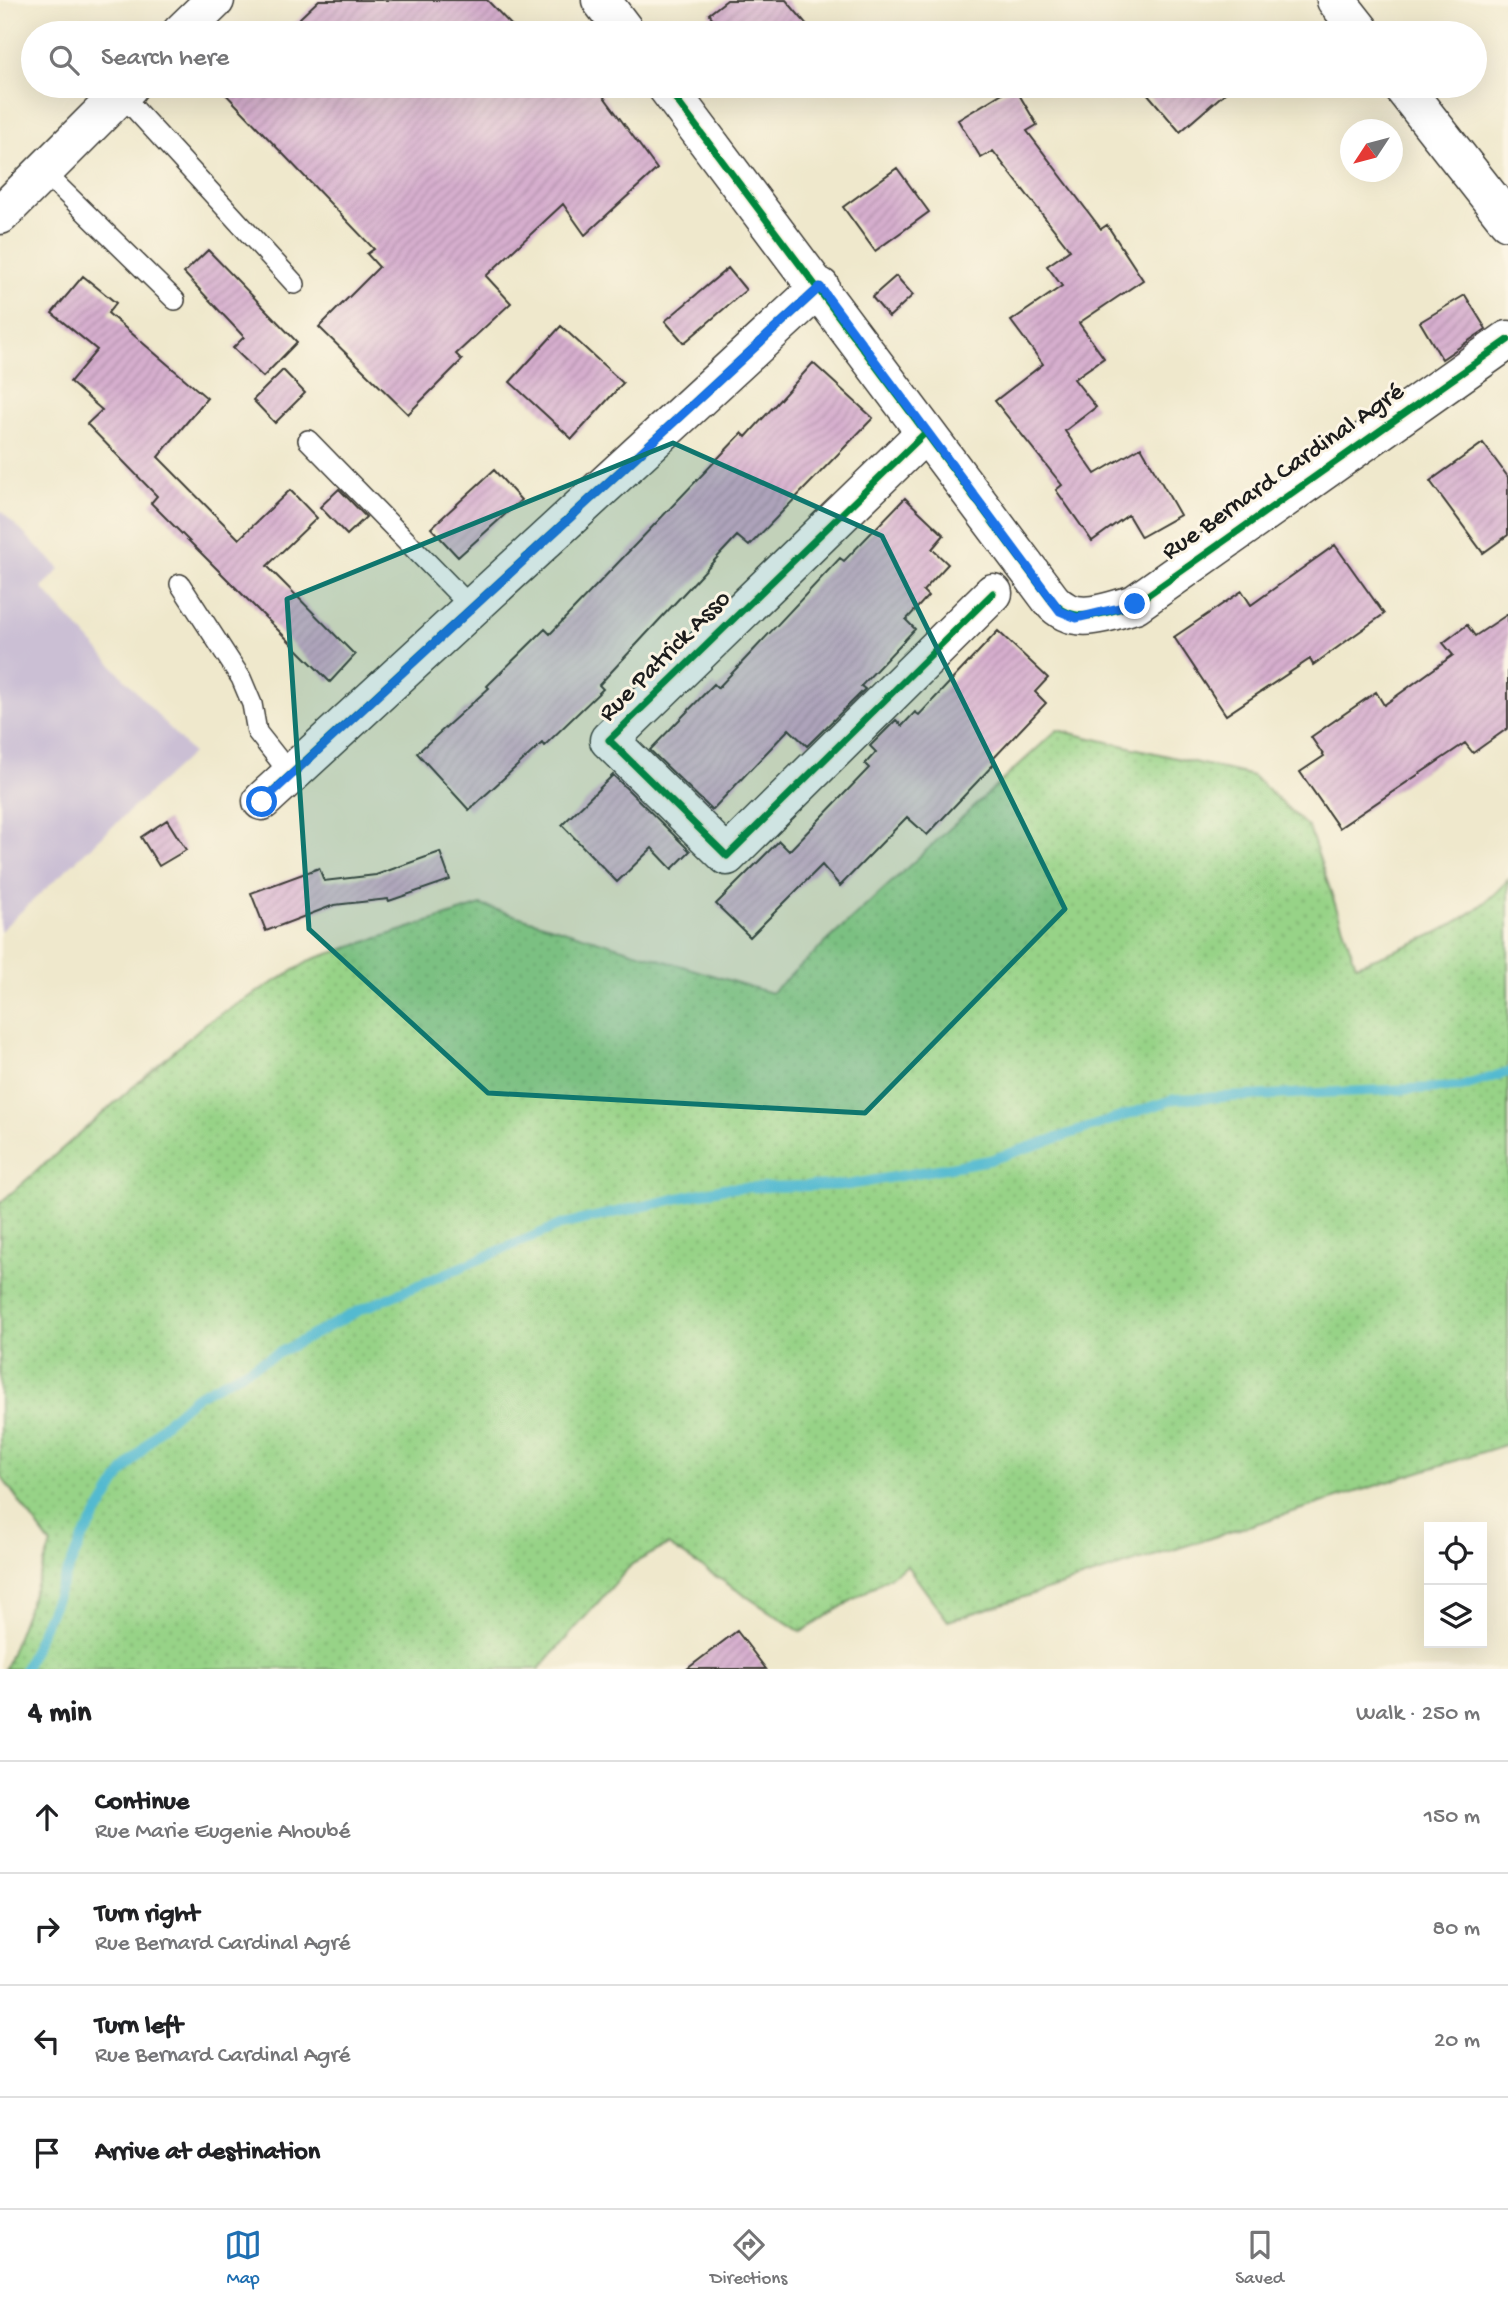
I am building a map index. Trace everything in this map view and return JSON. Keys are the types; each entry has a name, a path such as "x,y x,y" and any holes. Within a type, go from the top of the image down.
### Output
{"street":[{"path":"193,21 215,0"},
{"path":"601,0 617,21"},
{"path":"1336,0 1353,21"},
{"path":"0,215 117,98"},
{"name":"Rue Bernard Cardinal Agré","path":"675,98 820,287 925,433 1060,611 1077,618 1135,604 1508,340"},
{"path":"1411,98 1508,222"},
{"path":"262,802 820,287"},
{"name":"Rue Patrick Asso","path":"925,433 609,740 727,856 993,593"}],"lane":[{"path":"132,98 295,284"},
{"path":"43,171 175,300"},
{"path":"308,440 472,608"},
{"path":"180,584 241,678 252,704 257,732 291,775"}],"highlighted area":[{"path":"673,443 882,536 1065,909 865,1113 488,1093 309,929 287,599"}],"shaded area":[{"path":"0,510 60,569 42,588 192,753 0,931"}],"green space":[{"path":"1057,730 1253,776 1309,828 1356,965 1438,932 1476,909 1508,880 1508,1444 948,1621 907,1566 801,1632 668,1545 632,1564 539,1669 5,1669 51,1545 0,1475 0,1203 206,1023 313,959 481,905 771,993"}],"building":[{"path":"319,0 487,0 507,21 297,21"},
{"path":"727,0 786,0 804,21 715,21 709,14"},
{"path":"229,98 605,98 657,169 585,235 563,204 486,276 511,303 456,354 462,360 408,414 319,327 379,267 367,254 374,249"},
{"path":"994,98 1021,98 1037,125 1027,131 1101,229 1107,225 1143,280 1079,323 1104,358 1074,379 1096,407 1065,431 1095,474 1141,447 1180,515 1141,537 1128,515 1092,541 1056,490 1062,485 995,401 1043,364 1011,321 1062,286 1047,266 1070,250 993,151 981,158 958,120"},
{"path":"1151,98 1219,98 1180,132"},
{"path":"897,168 929,212 875,251 843,207"},
{"path":"208,250 297,342 263,377 233,348 244,337 184,273"},
{"path":"728,268 746,290 684,343 665,321"},
{"path":"83,276 116,303 108,313 207,398 158,457 239,539 290,490 317,518 267,566 355,655 330,682 151,503 157,496 87,424 102,410 70,382 97,350 52,313"},
{"path":"896,276 913,295 889,317 872,297"},
{"path":"1465,295 1486,329 1442,359 1420,322"},
{"path":"561,326 623,383 572,439 510,382"},
{"path":"813,363 873,418 749,546 737,536 599,685 603,689 544,746 542,743 469,810 417,753 489,688 487,686 545,629 550,634 742,433 746,437"},
{"path":"283,370 305,393 275,423 253,400"},
{"path":"1483,443 1508,477 1508,535 1483,553 1430,481"},
{"path":"494,470 521,500 458,557 431,528"},
{"path":"339,489 366,517 347,535 320,507"},
{"path":"905,498 944,535 932,549 948,564 923,591 928,596 906,620 915,629 861,686 865,689 807,746 789,729 712,810 650,750 714,684 718,688 840,558 844,561"},
{"path":"1335,545 1384,614 1313,665 1310,659 1226,715 1174,637 1242,591 1251,605"},
{"path":"1508,614 1508,728 1473,753 1465,743 1339,828 1300,772 1324,756 1311,737 1376,692 1384,705 1453,655 1443,643 1467,625 1475,636"},
{"path":"998,631 1048,678 1035,692 1046,703 991,761 994,764 927,835 907,817 840,886 822,865 750,937 716,904 779,841 789,851 869,768 865,764 876,752 870,746 896,720 902,726 915,712 919,715"},
{"path":"613,775 690,851 672,869 652,848 617,882 562,825"},
{"path":"167,820 186,850 159,866 141,837"},
{"path":"440,852 450,880 389,901 334,905 266,931 251,893 319,868 324,881 376,875"},
{"path":"737,1631 766,1669 687,1669"}],"waterway":[{"path":"25,1669 81,1541 121,1475 162,1426 195,1397 360,1310 560,1225 724,1188 848,1185 990,1160 1175,1099 1461,1087 1508,1072"}],"cycle path":[{"path":"675,98 1051,600 1069,613 1090,616 1135,604 1508,340"},
{"path":"262,801 820,287"},
{"path":"925,433 609,740 727,856 993,593"}],"route":[{"path":"262,802 820,287 925,433 1060,611 1077,618 1135,604"}]}
